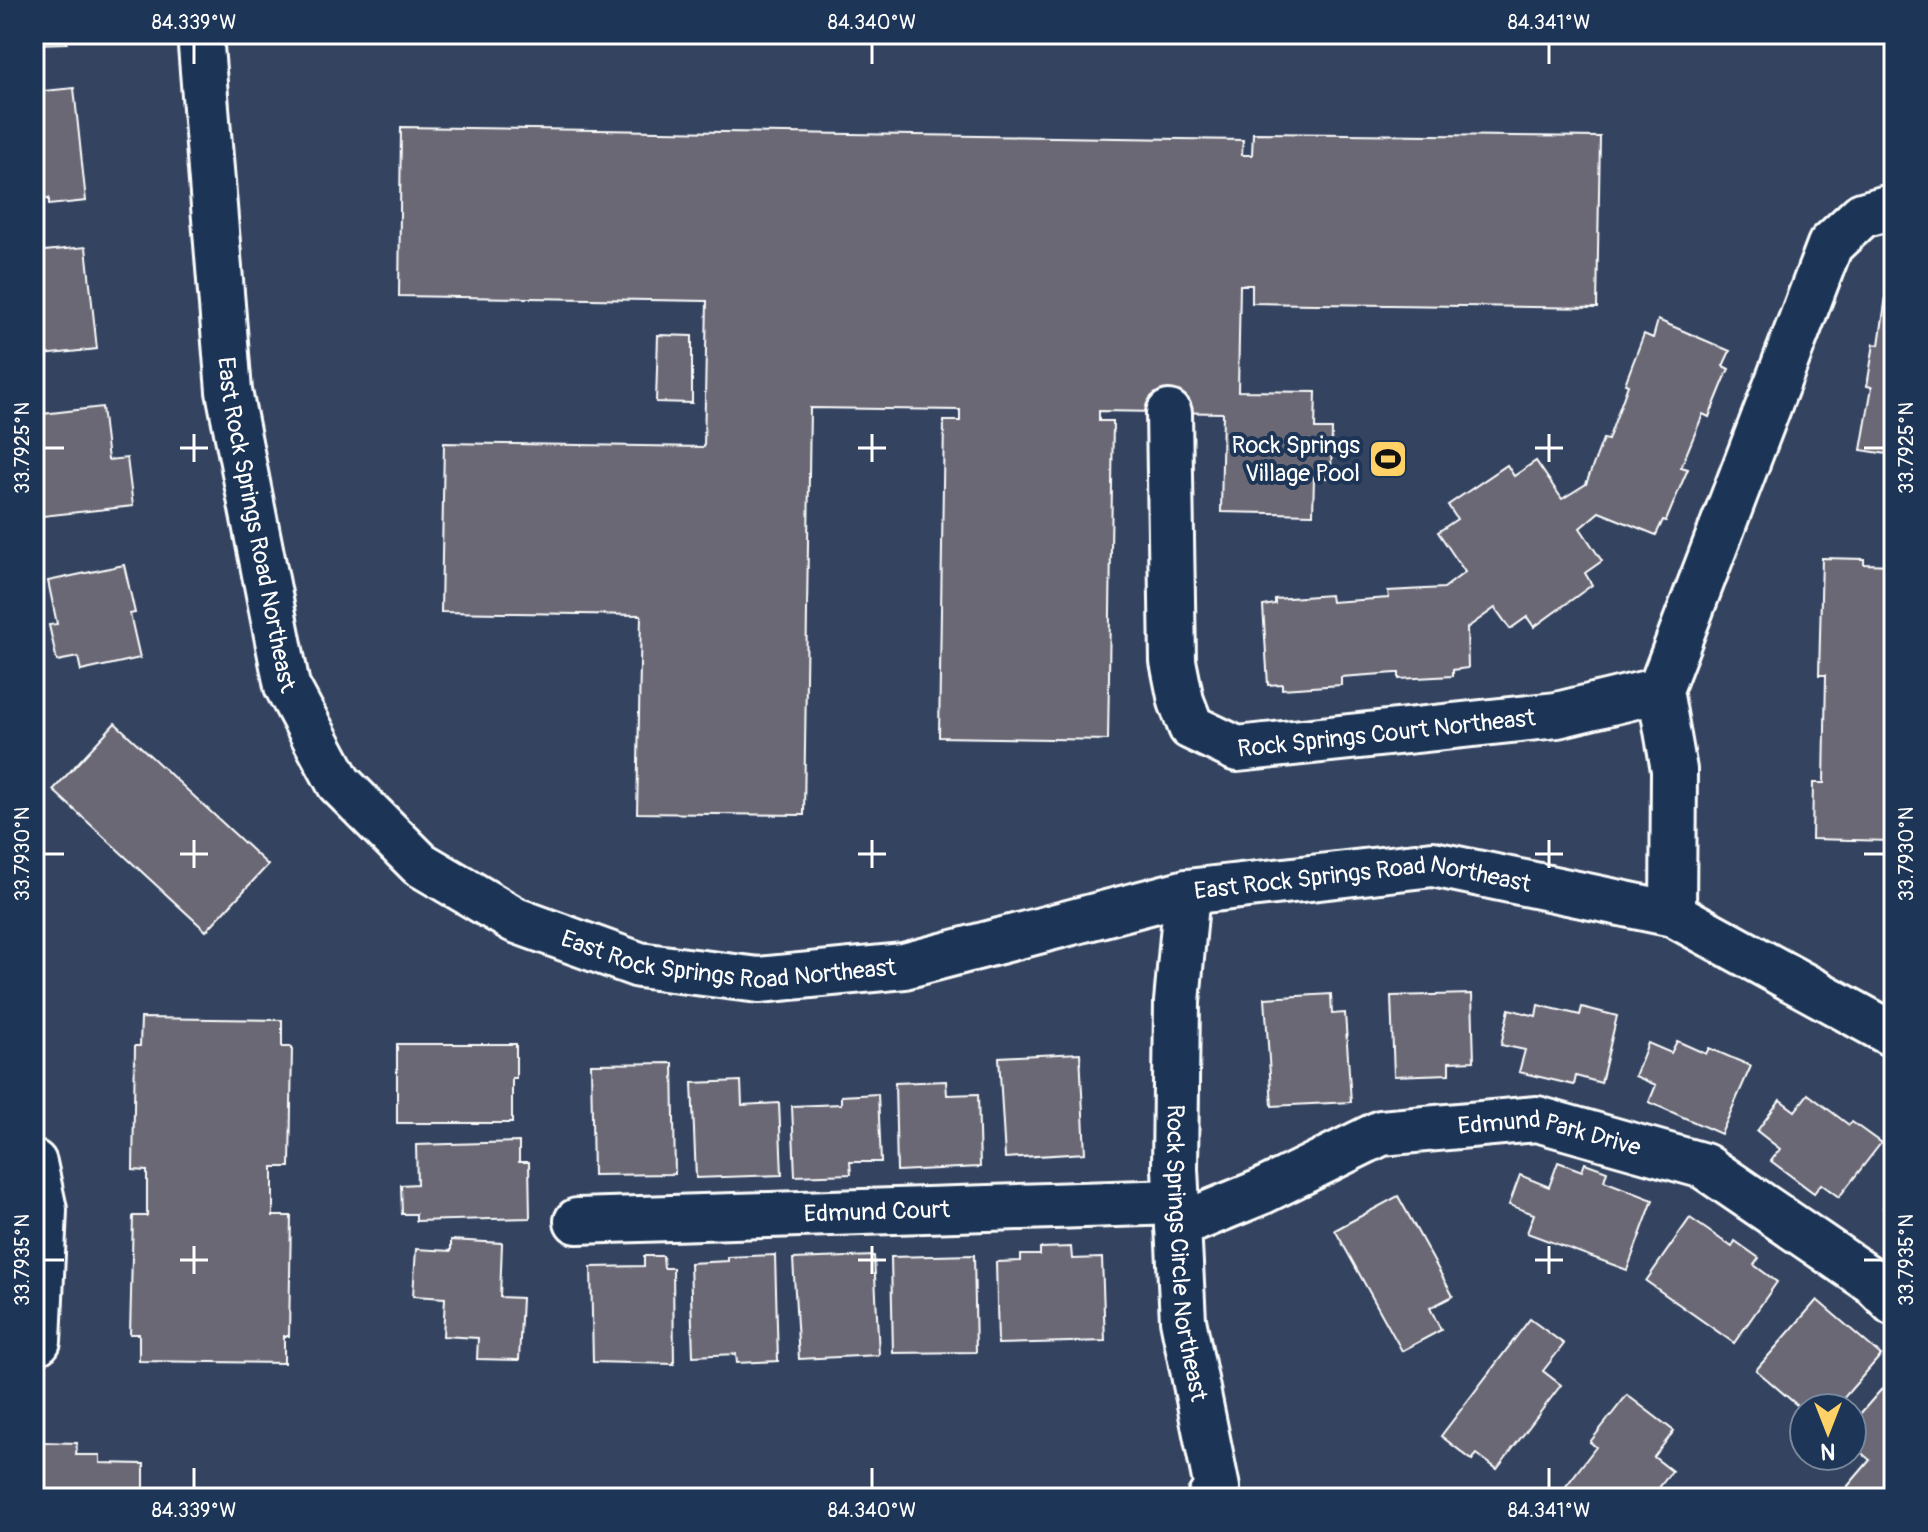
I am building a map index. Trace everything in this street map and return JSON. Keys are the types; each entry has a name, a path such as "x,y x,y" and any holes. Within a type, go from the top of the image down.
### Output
{"street":[{"name":"East Rock Springs Road Northeast","path":"200,34 229,391 287,686 339,783 420,864 515,920 639,965 759,980 904,966 1187,892 1433,864 1673,914 1892,1029"},
{"path":"1673,914 1674,770 1660,690 1830,245 1862,215 1894,206"},
{"name":"Rock Springs Court Northeast","path":"1169,413 1173,661 1181,701 1191,727 1237,749 1557,715 1660,690"},
{"name":"Rock Springs Circle Northeast","path":"1187,892 1177,1002 1177,1214 1183,1320 1220,1495"},
{"name":"Edmund Park Drive","path":"1177,1214 1261,1192 1381,1133 1537,1119 1704,1166 1872,1281 1894,1303"},
{"path":"34,1163 44,1210 38,1341 34,1341"},
{"name":"Edmund Court","path":"577,1221 1177,1214"}],"building":[{"path":"34,34 67,34 67,43 34,44"},
{"path":"74,88 86,201 49,205 49,198 34,200 34,92"},
{"path":"401,127 1243,140 1242,155 1252,155 1253,133 1600,137 1597,308 1252,303 1252,285 1240,285 1238,391 1316,392 1315,429 1332,429 1331,478 1314,478 1313,514 1221,512 1223,413 1099,411 1099,421 1113,421 1108,740 939,737 944,421 960,421 960,410 810,408 804,815 637,813 641,615 441,612 444,443 704,447 707,301 399,296"},
{"path":"86,247 97,349 34,356 34,252"},
{"path":"1888,282 1894,283 1894,455 1861,450 1872,387 1867,386 1874,344 1879,345"},
{"path":"1658,320 1730,351 1723,366 1729,369 1709,417 1703,414 1681,467 1688,469 1666,521 1663,520 1656,535 1599,512 1580,528 1602,561 1585,573 1592,585 1534,627 1527,617 1510,629 1495,608 1467,628 1468,668 1453,670 1453,676 1399,679 1399,673 1396,673 1341,677 1341,685 1282,689 1282,684 1268,685 1263,606 1275,604 1275,599 1330,595 1331,602 1389,598 1388,591 1444,588 1465,572 1438,532 1457,519 1448,505 1507,465 1514,476 1536,461 1562,499 1586,484 1603,439 1608,440 1644,334 1653,338"},
{"path":"658,335 692,336 692,403 656,402"},
{"path":"102,407 108,460 127,458 133,506 34,517 34,481 42,480 34,415"},
{"path":"1822,558 1864,559 1864,564 1894,565 1894,786 1891,841 1812,839 1813,783 1824,783 1826,675 1819,675"},
{"path":"124,565 135,613 130,614 140,658 81,671 78,657 57,661 49,625 57,624 48,581"},
{"path":"115,723 268,865 206,931 53,790"},
{"path":"1331,994 1332,1014 1345,1013 1351,1102 1272,1106 1265,998"},
{"path":"1472,994 1474,1061 1449,1062 1449,1074 1394,1076 1391,996"},
{"path":"1538,1005 1580,1015 1582,1007 1617,1016 1601,1083 1576,1076 1574,1085 1519,1072 1525,1050 1501,1045 1509,1009 1536,1016"},
{"path":"141,1018 282,1020 282,1047 292,1047 290,1167 273,1167 273,1216 291,1216 289,1336 284,1336 284,1363 139,1361 139,1334 130,1334 133,1216 147,1216 147,1171 133,1170 135,1046 140,1046"},
{"path":"1677,1041 1706,1054 1709,1048 1751,1066 1721,1134 1649,1102 1656,1085 1635,1076 1648,1043 1671,1053"},
{"path":"397,1044 516,1044 512,1123 397,1123"},
{"path":"1080,1053 1085,1153 1005,1158 999,1057"},
{"path":"673,1063 675,1174 593,1175 591,1064"},
{"path":"741,1081 742,1105 779,1103 782,1175 696,1178 692,1083"},
{"path":"946,1081 947,1095 978,1094 980,1167 897,1171 895,1083"},
{"path":"878,1094 881,1162 850,1162 851,1174 795,1176 792,1106 841,1104 841,1096"},
{"path":"1808,1094 1849,1125 1852,1122 1881,1143 1839,1197 1821,1184 1814,1193 1771,1161 1780,1149 1757,1131 1780,1100 1795,1111"},
{"path":"519,1142 519,1162 529,1162 530,1218 416,1221 416,1214 402,1214 401,1185 417,1184 416,1145"},
{"path":"1558,1162 1582,1171 1585,1163 1607,1171 1604,1181 1653,1200 1627,1270 1527,1233 1534,1214 1509,1205 1520,1175 1549,1187"},
{"path":"1894,1193 1894,1217 1883,1208"},
{"path":"1398,1196 1453,1296 1430,1308 1441,1330 1402,1351 1335,1230"},
{"path":"1690,1218 1732,1247 1735,1241 1759,1258 1754,1265 1777,1282 1734,1343 1646,1281"},
{"path":"451,1240 502,1243 500,1297 522,1298 519,1360 477,1359 478,1338 443,1336 445,1298 413,1296 416,1249 451,1251"},
{"path":"1071,1247 1072,1259 1102,1258 1105,1341 998,1344 996,1262 1021,1261 1021,1255 1040,1255 1040,1248"},
{"path":"775,1255 778,1361 737,1363 736,1354 693,1356 690,1263 728,1261 728,1257"},
{"path":"974,1255 976,1352 893,1353 891,1257"},
{"path":"644,1256 663,1256 664,1268 673,1268 674,1364 593,1362 591,1267 644,1266"},
{"path":"874,1256 879,1355 799,1359 793,1259"},
{"path":"1817,1300 1881,1355 1849,1392 1788,1392 1788,1397 1756,1370"},
{"path":"1530,1319 1564,1344 1543,1371 1561,1385 1497,1469 1477,1454 1472,1460 1441,1436"},
{"path":"1894,1375 1894,1498 1859,1498 1847,1487 1860,1472 1868,1472 1868,1405"},
{"path":"1627,1395 1674,1431 1654,1457 1672,1471 1651,1498 1557,1498 1596,1447 1590,1442"},
{"path":"39,1442 77,1443 76,1455 100,1455 100,1463 144,1464 144,1498 34,1498 34,1450 39,1450"}],"place":[{"name":"Rock Springs Village Pool","path":"1388,459"}]}
